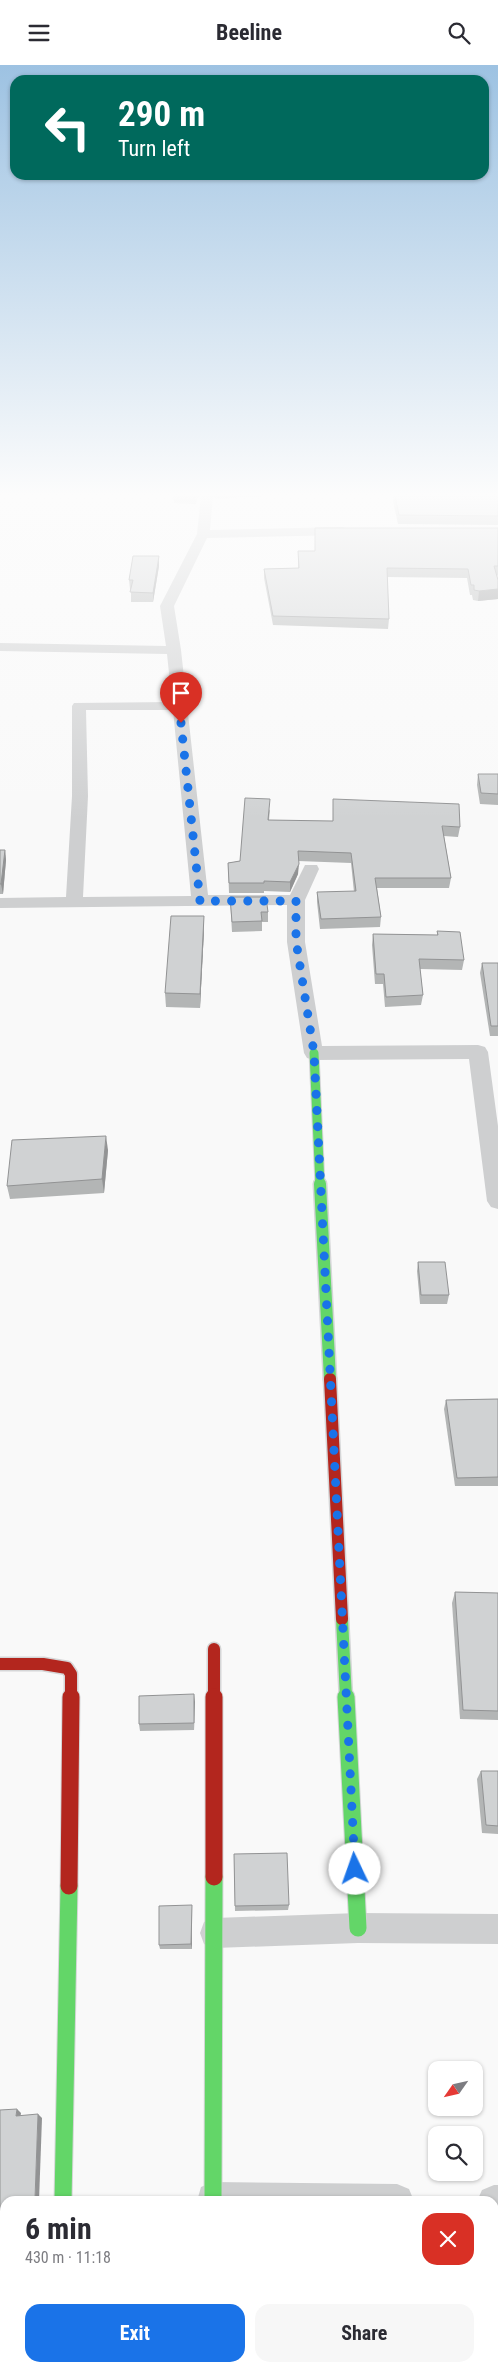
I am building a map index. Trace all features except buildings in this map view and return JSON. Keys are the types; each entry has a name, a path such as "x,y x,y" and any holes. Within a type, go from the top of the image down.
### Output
{"street":[{"path":"168,604 200,901"},
{"path":"0,647 174,650"},
{"path":"74,902 80,796 79,706 179,706"},
{"path":"311,869 296,901 296,941 314,1053 358,1928"},
{"path":"0,903 296,901"},
{"path":"314,1053 478,1052 498,1201"},
{"path":"214,1649 214,2196"},
{"path":"0,1664 43,1664 67,1668 71,1674 72,1757 63,2196"},
{"path":"215,1933 358,1928 498,1929"}],"traffic: fast":[{"path":"314,1053 330,1379"},
{"path":"342,1619 358,1928"},
{"path":"213,2196 214,1877"},
{"path":"63,2196 69,1886"}],"traffic: jam":[{"path":"330,1379 342,1619"},
{"path":"214,1649 214,1877"},
{"path":"0,1664 43,1664 67,1668 71,1674 69,1886"}],"route":[{"path":"181,723 200,901 296,901 296,941 314,1053 355,1869"}]}
